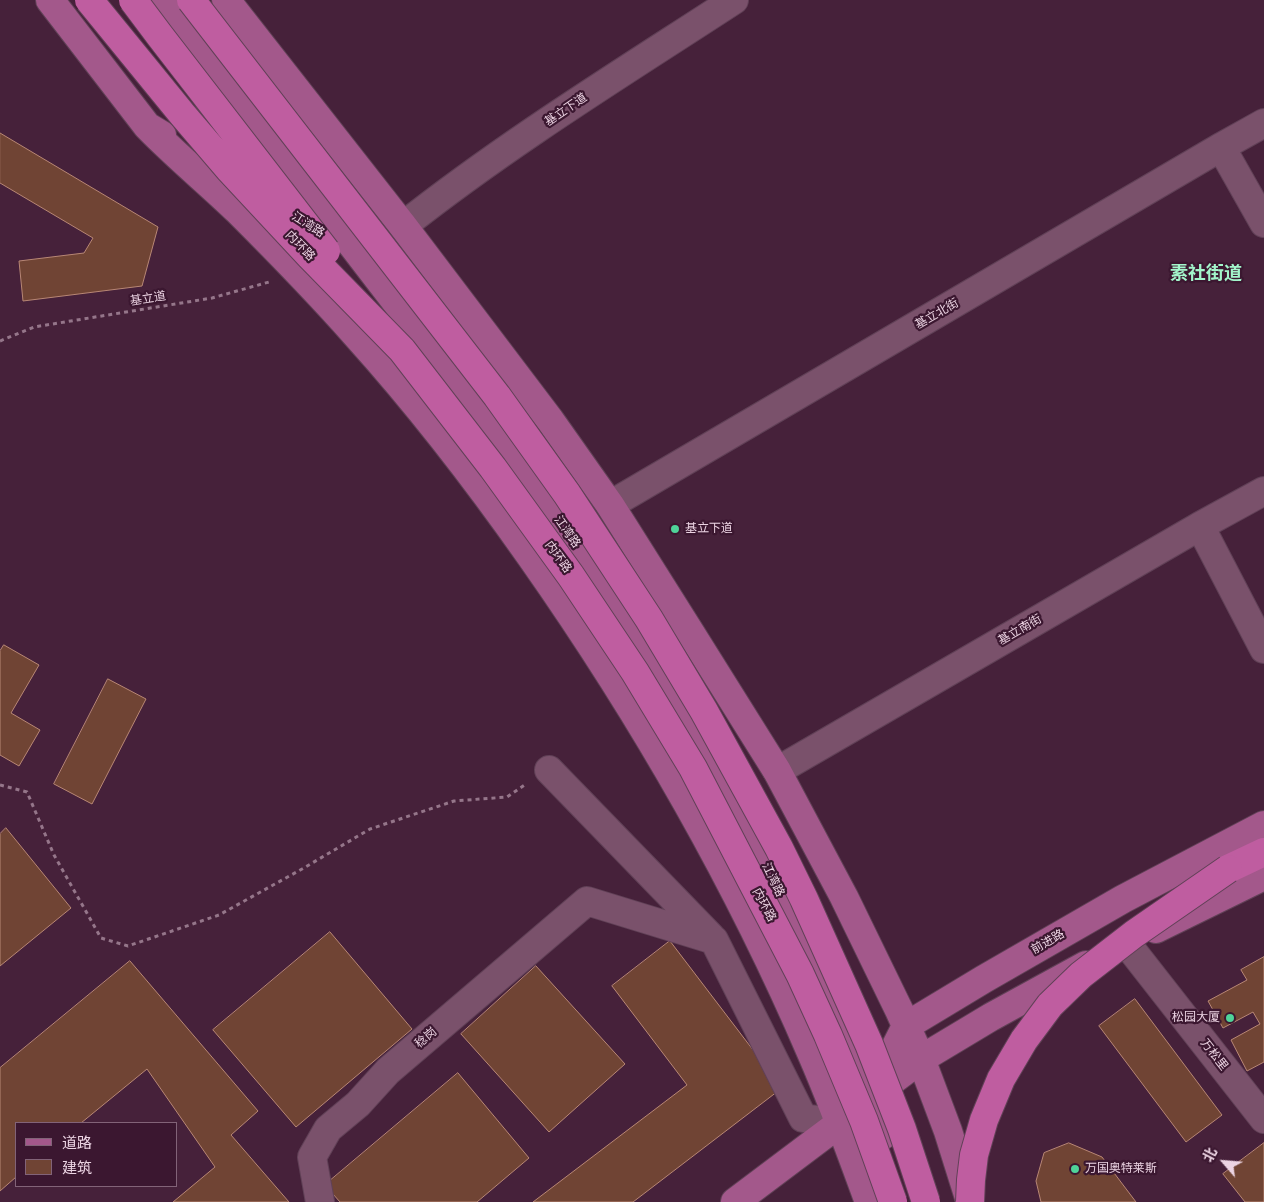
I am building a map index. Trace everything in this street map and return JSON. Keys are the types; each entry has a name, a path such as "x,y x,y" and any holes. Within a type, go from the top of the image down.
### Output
{"highway":[{"name":"内环路","path":"89,0 229,169 310,256 402,350 493,468 571,576 635,672 693,768 800,974 856,1103 893,1202"},
{"path":"133,0 402,350"},
{"path":"191,0 497,396 567,494 650,619 708,719 779,848 804,898 872,1052 902,1129 926,1202"},
{"path":"970,1202 974,1155 984,1120 1001,1078 1024,1040 1050,1005 1081,975 1134,934 1228,869 1264,852"}],"main road":[{"name":"江湾路","path":"50,0 147,126 365,260 508,448 623,616 707,756 762,858 830,1003 870,1098 905,1202"},
{"path":"164,0 365,260"},
{"path":"226,0 403,226 550,420 610,505 777,771 844,897 906,1026 948,1131 970,1202"},
{"path":"147,126 170,150 236,210 299,274 384,366 454,453 570,612 626,700 683,796 743,908 810,1051 840,1123 869,1202"},
{"path":"707,756 752,789 768,808 818,902 872,1026 880,1038 892,1053 900,1058 921,1060"},
{"name":"前进路","path":"906,1026 1123,899 1264,825"},
{"path":"735,1202 921,1060 991,1017 1078,969 1264,876"},
{"path":"870,1098 906,1026"}],"street":[{"name":"基立下道","path":"403,226 449,190 546,123 734,0"},
{"name":"基立北街","path":"610,505 1264,123"},
{"path":"1221,147 1264,223"},
{"name":"基立南街","path":"777,771 1200,526 1264,491"},
{"path":"1200,526 1264,649"},
{"path":"549,770 714,940 803,1118 840,1123"},
{"name":"稔岗","path":"320,1202 312,1157 328,1129 358,1104 388,1071 587,901 714,940"},
{"name":"万松里","path":"1127,944 1264,1119"}],"path":[{"name":"基立道","path":"0,341 34,327 212,298 299,274"},
{"path":"0,785 27,792 54,855 101,938 128,946 219,914 302,869 370,829 454,801 507,797 549,770"}],"building":[{"path":"0,133 158,227 142,286 23,301 19,261 84,253 93,238 0,183"},
{"path":"4,645 39,665 11,713 40,730 19,766 0,755 0,651"},
{"path":"108,679 146,699 92,804 54,784"},
{"path":"6,828 71,908 0,966 0,834"},
{"path":"330,932 412,1029 296,1127 213,1030"},
{"path":"670,941 782,1088 633,1202 533,1202 687,1085 612,986"},
{"name":"松园大厦","path":"1264,957 1264,1062 1247,1071 1231,1040 1260,1024 1253,1012 1223,1028 1208,1001 1247,980 1241,970"},
{"path":"130,961 258,1111 231,1135 289,1202 173,1202 215,1167 147,1069 82,1122 15,1122 15,1178 0,1191 0,1068"},
{"path":"536,966 625,1064 549,1132 461,1034"},
{"path":"1135,999 1222,1115 1186,1142 1099,1026"},
{"path":"458,1073 529,1158 477,1202 340,1202 325,1185"},
{"name":"万国奥特莱斯","path":"1069,1143 1102,1157 1136,1202 1041,1202 1036,1181 1044,1153"},
{"path":"1264,1143 1264,1202 1245,1202 1223,1174"}],"place":[{"name":"基立下道","path":"675,529"},
{"name":"松园大厦","path":"1230,1018"},
{"name":"万国奥特莱斯","path":"1075,1169"}],"district":[{"name":"素社街道","path":"1206,274"}]}
